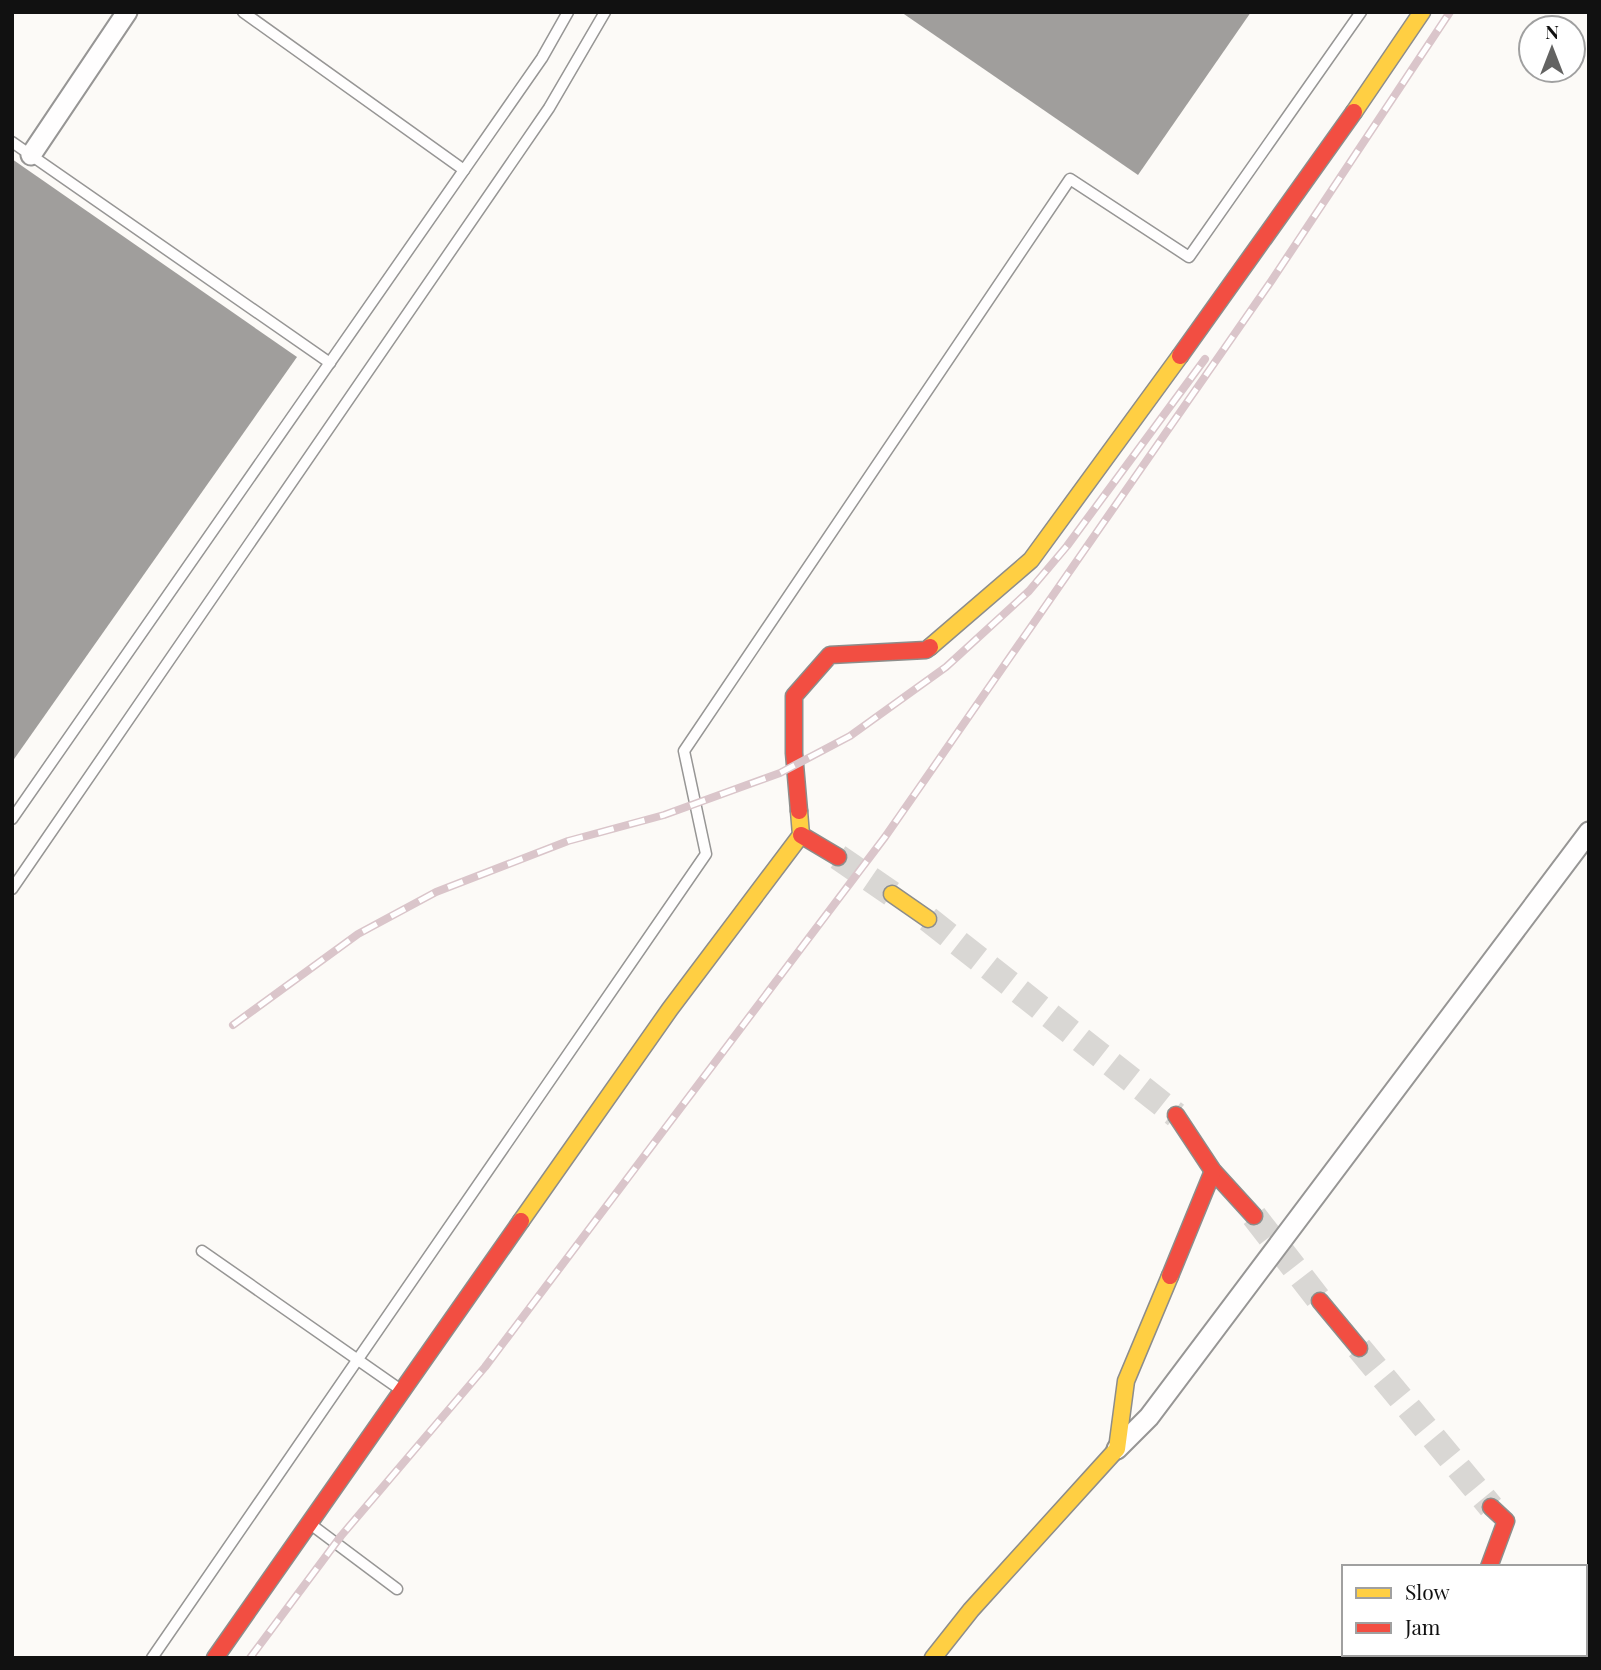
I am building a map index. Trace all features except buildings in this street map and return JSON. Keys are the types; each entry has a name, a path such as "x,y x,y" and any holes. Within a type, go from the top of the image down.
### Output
{"street":[{"path":"31,155 127,12"},
{"path":"215,1658 670,1009 801,835 794,753 794,696 830,654 926,650 1031,560 1286,212 1422,12"},
{"path":"933,1658 971,1610 1149,1417 1589,832"},
{"path":"801,835 838,857"},
{"path":"892,894 928,919"},
{"path":"1176,1115 1213,1171 1254,1216"},
{"path":"1117,1449 1126,1381 1213,1171"},
{"path":"1320,1301 1359,1348"},
{"path":"1490,1565 1506,1521 1491,1507"}],"lane":[{"path":"243,12 464,170"},
{"path":"12,819 542,58 568,12"},
{"path":"12,890 549,108 605,12"},
{"path":"152,1658 706,854 684,751 1070,179 1189,257 1361,12"},
{"path":"12,142 330,363"},
{"path":"202,1251 401,1390"},
{"path":"309,1523 397,1589"}],"tunnel":[{"path":"838,857 892,894"},
{"path":"928,919 1176,1115"},
{"path":"1254,1216 1320,1301"},
{"path":"1359,1348 1491,1507"},
{"path":"1539,1656 1543,1658"}],"railway":[{"path":"250,1658 341,1536 485,1367 885,837 1272,280 1450,12"},
{"path":"233,1025 358,934 436,892 568,841 664,815 780,773 850,736 946,667 1029,591 1067,546 1205,359"}],"traffic: slow":[{"path":"1354,112 1422,12"},
{"path":"930,647 1031,560 1180,356"},
{"path":"521,1221 670,1009 801,835 799,811"},
{"path":"892,894 928,919"},
{"path":"933,1658 971,1610 1117,1449 1126,1381 1170,1276"}],"traffic: jam":[{"path":"1180,356 1354,112"},
{"path":"799,811 794,753 794,696 830,655 926,650 930,647"},
{"path":"801,835 838,857"},
{"path":"1176,1115 1213,1171 1254,1216"},
{"path":"1170,1276 1213,1171"},
{"path":"215,1658 521,1221"},
{"path":"1320,1301 1359,1348"},
{"path":"1490,1565 1506,1521 1491,1507"}]}
